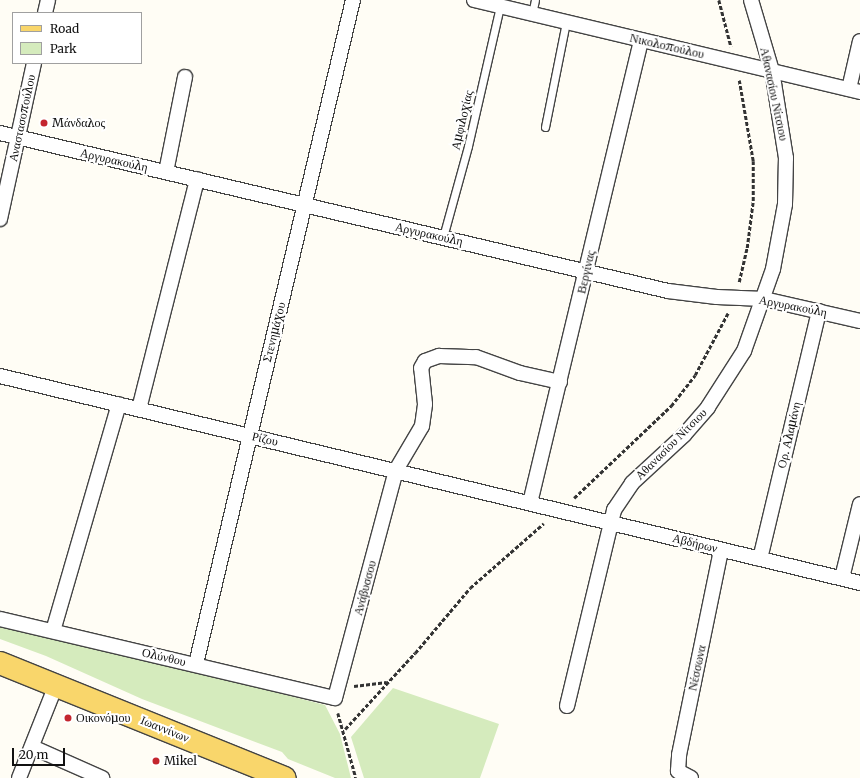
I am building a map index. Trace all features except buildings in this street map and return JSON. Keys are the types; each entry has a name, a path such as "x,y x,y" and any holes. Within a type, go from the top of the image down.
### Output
{"main road":[{"name":"Ιωαννίνων","path":"0,663 285,778"}],"street":[{"path":"45,12 48,0"},
{"name":"Στενημάχου","path":"196,664 353,0"},
{"name":"Νικολοπούλου","path":"474,0 854,90"},
{"name":"Αθανασίου Νίτσιου","path":"567,706 614,510 632,483 684,435 708,407 744,351 764,299 775,262 786,204 783,134 772,71 751,0"},
{"name":"Βεργίνας","path":"530,503 641,40"},
{"path":"854,90 860,41"},
{"name":"Αναστασοπούλου","path":"0,219 34,64"},
{"path":"166,172 185,77"},
{"name":"Αργυρακούλη","path":"0,133 668,291 735,298 764,299 860,321"},
{"path":"140,409 197,179"},
{"name":"Ορ. Αλαμάνη","path":"760,559 819,311"},
{"name":"Ανάβυσσου","path":"339,687 396,470 422,426 425,404 421,368 427,358 439,356 476,357 520,373 560,382"},
{"name":"Ρίζου","path":"0,376 530,503"},
{"path":"53,631 119,404"},
{"name":"Αβδήρων","path":"530,503 721,550 860,582"},
{"path":"842,578 860,504"},
{"name":"Νέσσωνα","path":"691,778 678,771 678,755 721,550"},
{"name":"Ολύνθου","path":"0,619 196,664 328,698"},
{"path":"19,778 56,685"},
{"path":"328,698 336,698 339,687"},
{"path":"32,747 102,778"}],"lane":[{"path":"532,14 535,0"},
{"name":"Αμφιλοχίας","path":"443,237 468,146 500,6"},
{"path":"545,127 566,22"}],"path":[{"path":"344,729 470,588 561,510 671,406 695,376 735,298 747,248 753,201 753,161 745,102 719,0"},
{"path":"339,687 387,682"},
{"path":"328,698 338,712 344,729 356,778"}],"green space":[{"path":"0,626 150,660 325,705 340,734 351,778 335,778 288,759 282,752 142,699 46,656 0,639"},
{"path":"393,688 499,724 480,778 364,778 351,737"}],"place":[{"name":"Μάνδαλος","path":"44,123"},
{"name":"Οικονόμου","path":"68,718"},
{"name":"Mikel","path":"156,761"}]}
